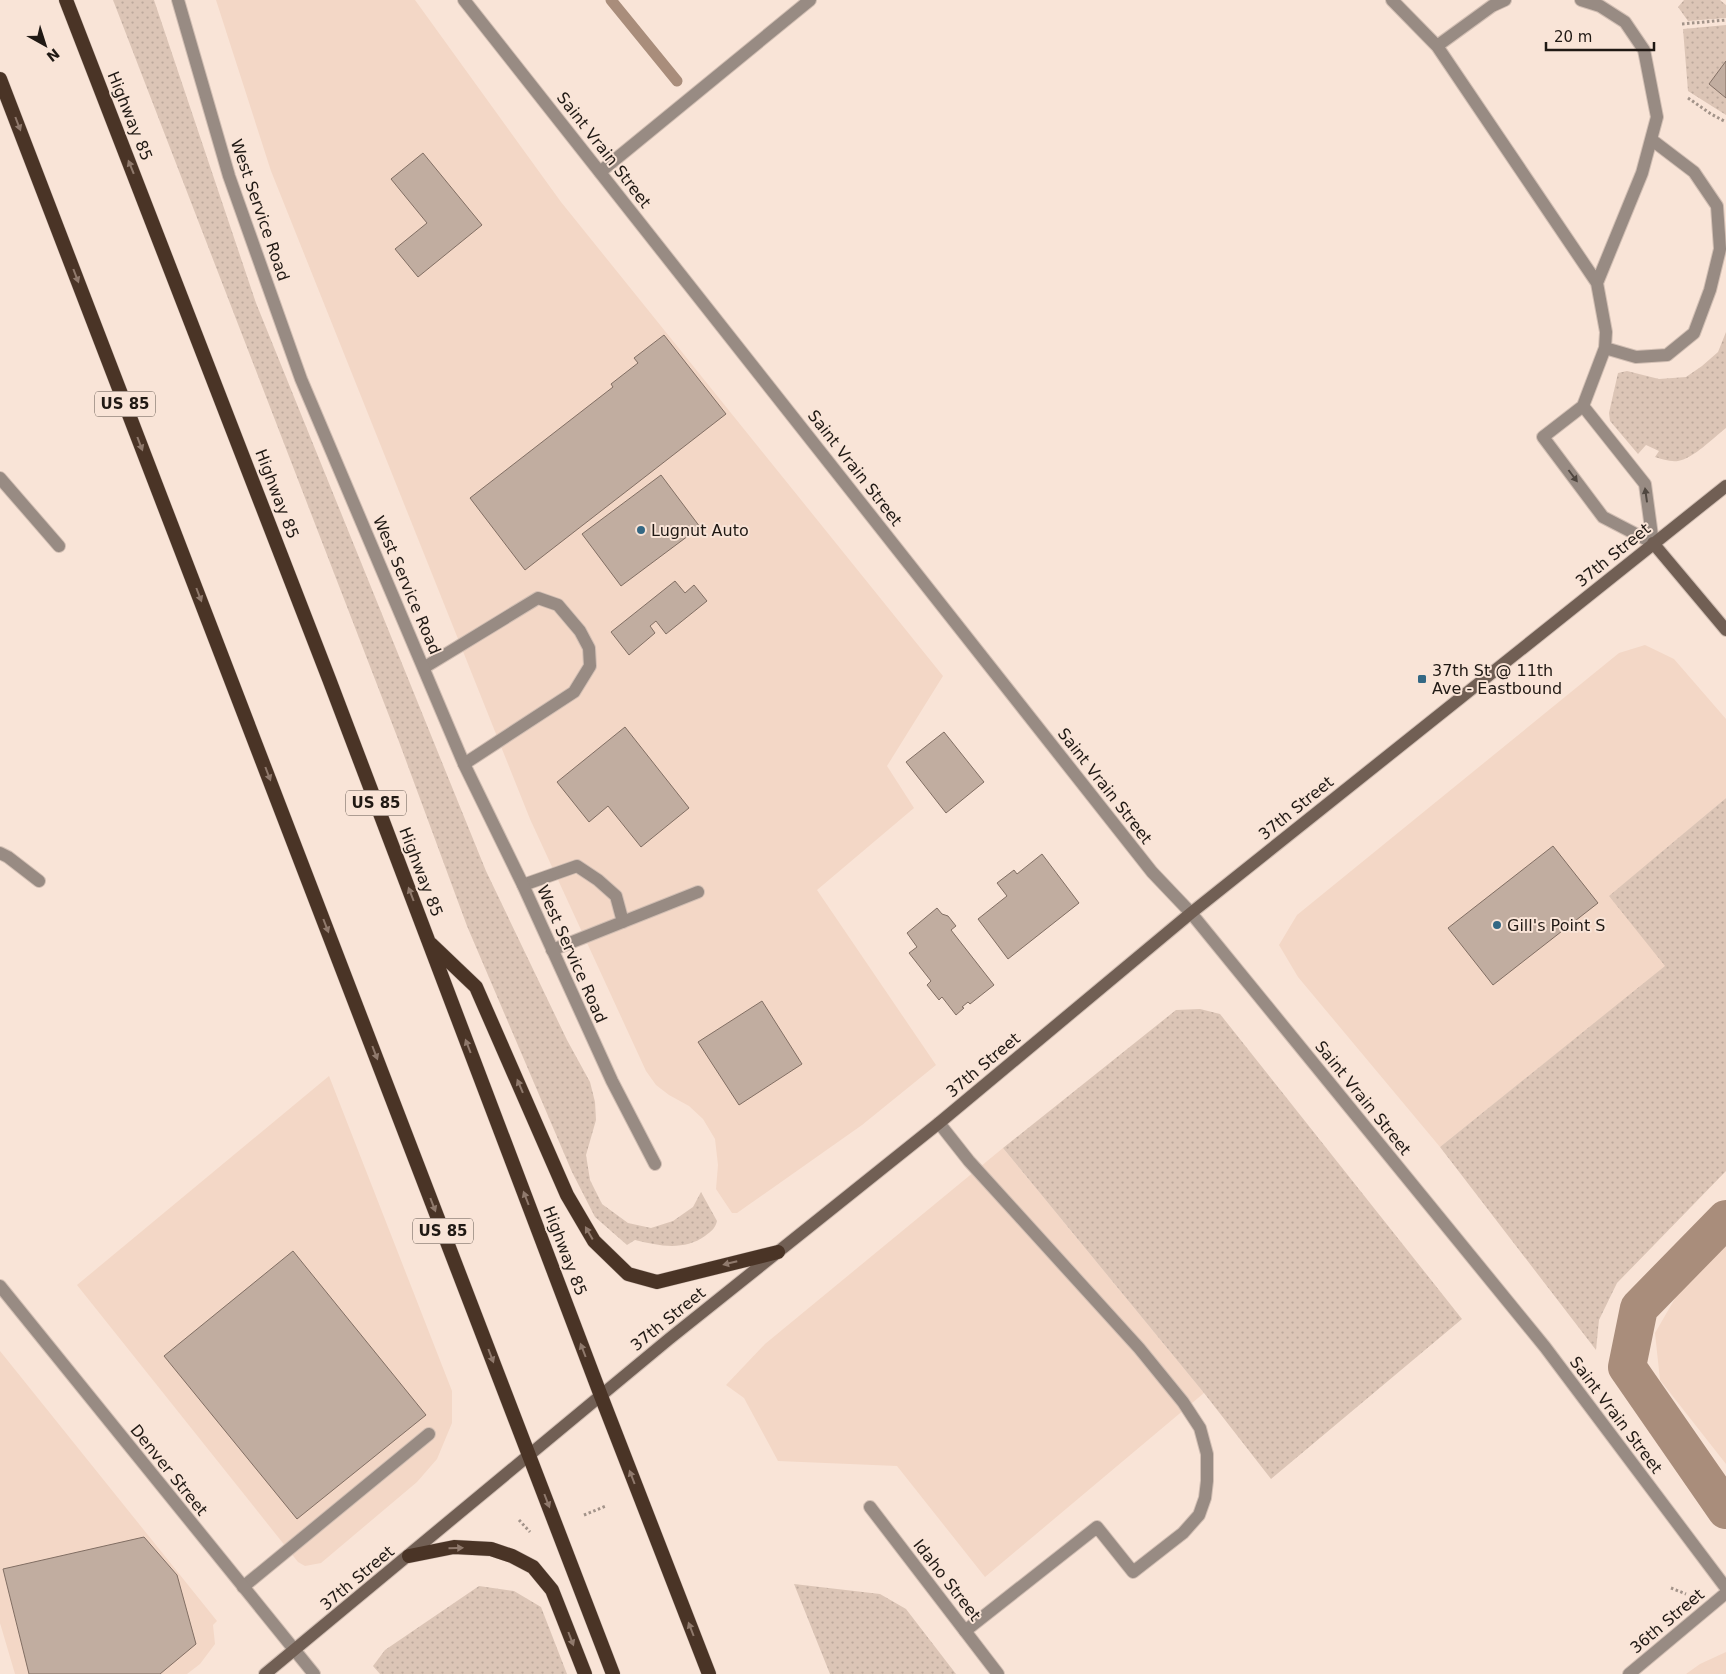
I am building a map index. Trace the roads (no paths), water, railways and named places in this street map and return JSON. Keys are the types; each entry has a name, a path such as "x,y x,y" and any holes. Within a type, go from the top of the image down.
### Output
{"highway":[{"name":"Highway 85","path":"66,0 259,496 601,1396 709,1674"},
{"name":"US 85","path":"0,78 613,1674"},
{"path":"428,941 476,987 567,1195 594,1241 628,1274 657,1282 778,1252"},
{"path":"408,1556 454,1547 491,1549 512,1556 533,1567 552,1590 585,1674"}],"main road":[{"name":"37th Street","path":"265,1674 601,1396 939,1123 1191,913 1726,486"},
{"path":"1653,543 1726,630"}],"street":[{"name":"West Service Road","path":"178,0 229,176 301,379 425,667 464,764 523,886 612,1082 655,1164"},
{"name":"Saint Vrain Street","path":"464,0 1155,876 1191,913 1545,1347 1726,1588"},
{"path":"600,172 810,0"},
{"path":"1392,0 1438,46 1597,284 1606,332 1605,348 1583,406 1543,437 1603,517 1653,543"},
{"path":"1438,46 1492,6 1505,0"},
{"path":"1581,0 1600,6 1625,22 1644,50 1657,117 1642,173 1597,284"},
{"path":"1605,348 1636,357 1667,355 1694,333 1710,290 1720,249 1717,206 1694,172 1652,140"},
{"path":"1583,406 1645,484 1653,543"},
{"path":"0,478 59,546"},
{"path":"425,667 538,598 558,605 580,631 589,648 590,666 574,692 464,764"},
{"path":"0,853 38,881"},
{"path":"523,886 577,866 598,880 616,896 623,922"},
{"path":"552,950 698,892"},
{"path":"939,1123 968,1161 1139,1348 1183,1402 1200,1428 1207,1454 1205,1498 1199,1515 1183,1533 1133,1572 1097,1527 965,1631"},
{"name":"Denver Street","path":"0,1286 314,1674"},
{"path":"243,1587 429,1434"},
{"name":"Idaho Street","path":"870,1507 998,1674"},
{"name":"36th Street","path":"1629,1674 1726,1594"}],"waterway":[{"path":"611,0 677,81"},
{"path":"1726,1219 1639,1308 1627,1367 1726,1510"}],"place":[{"name":"Lugnut Auto","path":"641,530"},
{"name":"37th St @ 11th Ave - Eastbound","path":"1422,679"},
{"name":"Gill's Point S","path":"1497,925"}]}
